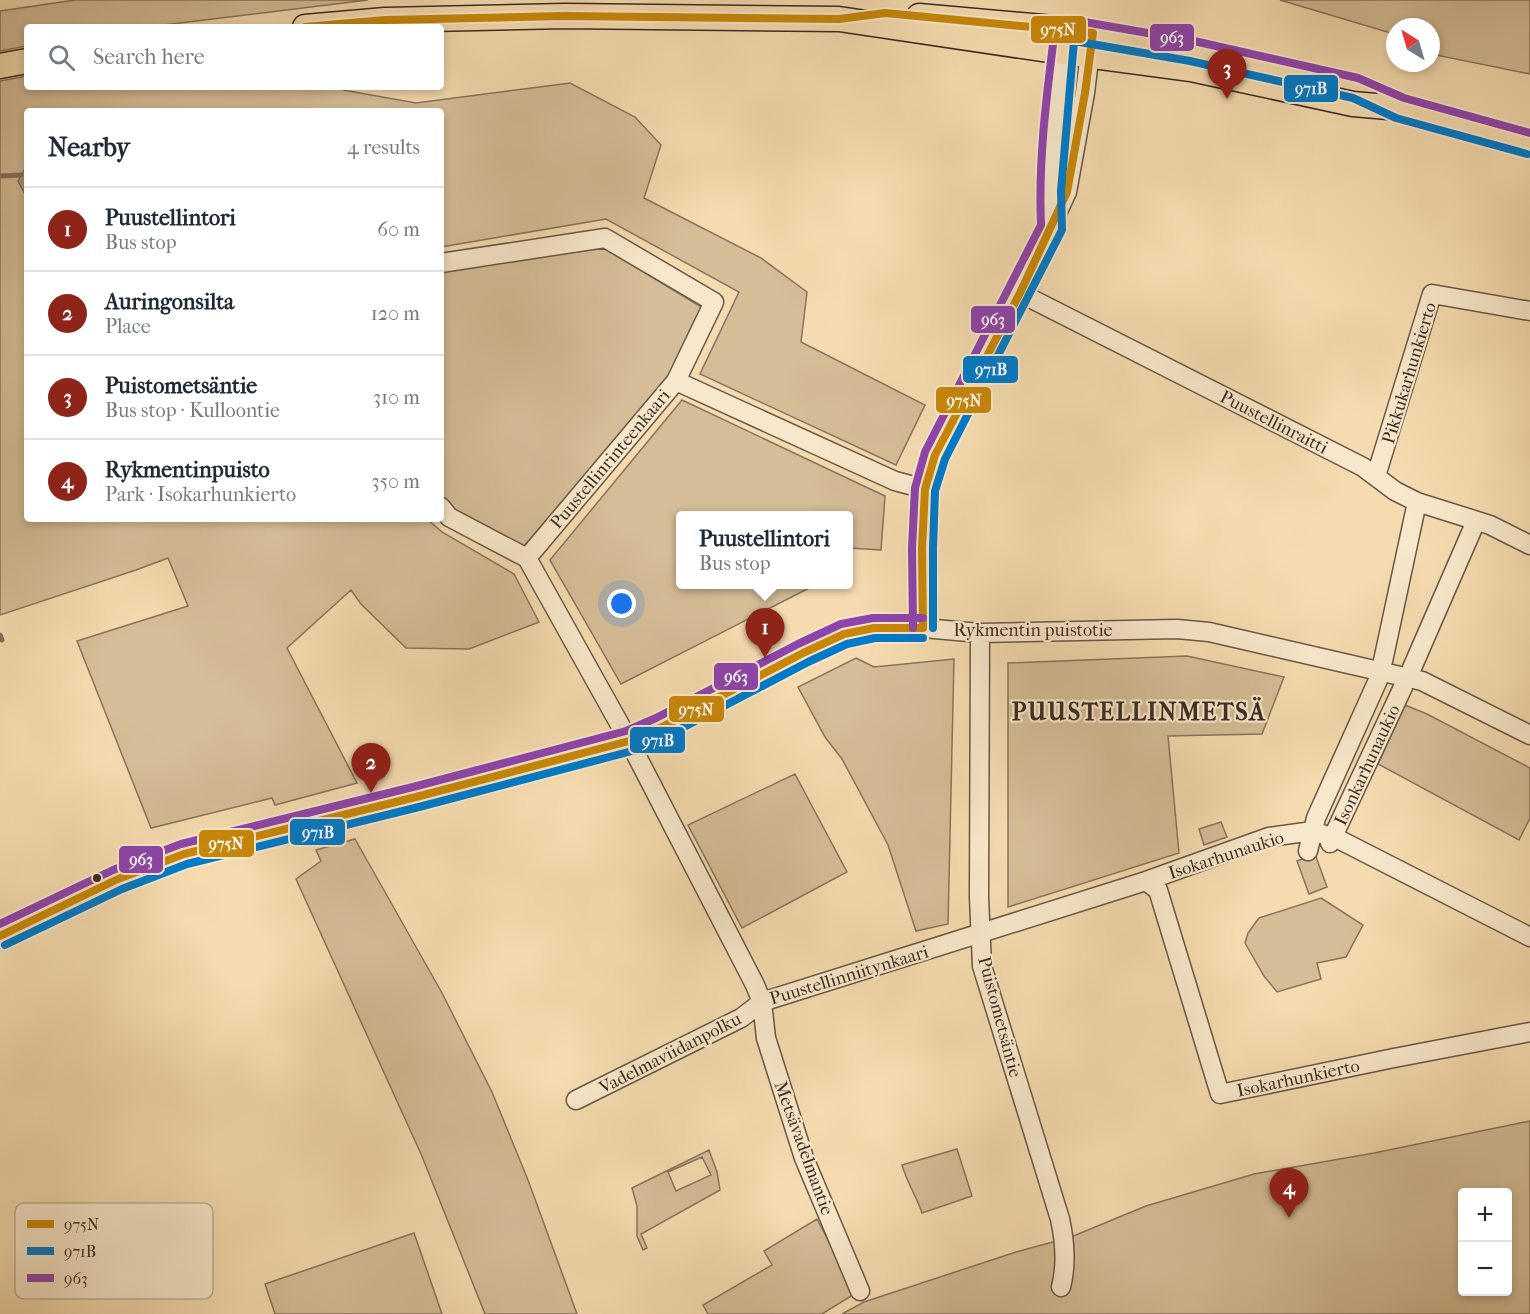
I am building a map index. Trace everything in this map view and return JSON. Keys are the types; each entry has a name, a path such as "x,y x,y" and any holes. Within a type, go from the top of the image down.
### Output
{"main road":[{"path":"339,24 385,20 565,16 839,19 885,13 1091,44 1191,69 1353,104 1400,108 1530,144"},
{"path":"0,66 24,62"}],"street":[{"path":"1052,228 1050,191 1064,41"},
{"path":"923,628 922,548 925,489 936,455 1020,293 1067,192 1084,99 1091,44"},
{"path":"444,263 605,238 714,302 676,381"},
{"name":"Puustellinraitti","path":"1020,293 1363,467 1395,492 1417,502 1499,529 1530,545"},
{"name":"Pikkukarhunkierto","path":"1376,476 1432,294 1530,311"},
{"name":"Puustellinrinteenkaari","path":"527,558 676,381 895,481 925,489"},
{"path":"1383,662 1417,502"},
{"path":"444,511 448,517 527,558 629,741"},
{"path":"1412,668 1476,521"},
{"name":"Rykmentin puistotie","path":"0,936 118,879 202,849 416,797 629,741 660,728 844,634 874,628 923,628 980,633 1165,629 1209,632 1422,681 1530,735"},
{"name":"Puistometsäntie","path":"980,633 979,897 982,966 1060,1219 1065,1253 1061,1287"},
{"path":"1308,851 1316,819 1378,680"},
{"name":"Isonkarhunaukio","path":"1335,840 1403,687"},
{"name":"Puustellinniitynkaari","path":"629,741 762,1002 1146,880"},
{"name":"Isokarhunaukio","path":"1146,880 1269,837 1313,831 1335,840"},
{"path":"1335,840 1530,937"},
{"name":"Isokarhunkierto","path":"1146,880 1158,890 1220,1094 1530,1032"},
{"name":"Vadelmaviidanpolku","path":"576,1100 741,1018 762,1002"},
{"name":"Metsävadelmantie","path":"762,1002 766,1038 804,1158 860,1291"}],"shaded area":[{"path":"75,0 368,0 172,24 24,24 24,47 0,51 0,11"},
{"path":"1280,0 1530,0 1530,74 1440,56 1440,18 1386,18 1386,32"},
{"path":"24,77 24,90 343,90 416,103 570,83 635,117 661,145 644,198 761,258 807,292 801,342 925,405 896,465 700,374 739,292 606,219 444,246 444,108 24,108 24,522 430,522 442,532 514,574 539,622 469,649 406,648 361,604 351,590 287,648 357,783 275,805 272,798 151,828 77,641 188,606 168,558 0,615 0,81"},
{"path":"24,170 24,192 18,181"},
{"path":"604,248 703,308 669,378 524,546 452,509 444,498 444,271"},
{"path":"682,400 885,496 881,550 853,548 853,511 676,511 676,589 807,589 621,684 550,560"},
{"path":"1187,656 1284,677 1262,734 1168,736 1179,853 1008,907 1008,663"},
{"path":"856,658 874,667 954,659 948,924 916,931 888,845 842,759 825,737 798,687"},
{"path":"1405,705 1427,714 1530,768 1530,818 1519,840 1378,764"},
{"path":"795,774 847,872 742,928 688,825"},
{"path":"1221,822 1227,837 1204,845 1199,829"},
{"path":"355,839 442,993 492,1092 528,1180 577,1314 485,1314 421,1154 296,879 321,861 316,850"},
{"path":"1315,854 1327,887 1309,894 1297,861"},
{"path":"1321,898 1363,925 1346,957 1317,963 1321,979 1277,992 1264,976 1245,943 1248,933 1259,918"},
{"path":"1530,1121 1530,1314 842,1314 864,1302 1016,1252 1071,1237 1146,1206 1254,1174 1374,1153"},
{"path":"957,1149 972,1196 922,1213 902,1165"},
{"path":"709,1150 717,1172 720,1190 641,1234 647,1248 643,1250 637,1236 637,1206 632,1188","holes":["702,1157 711,1175 676,1191 668,1172"]},
{"path":"817,1219 856,1293 822,1314 708,1314 703,1305 772,1265 764,1251"},
{"path":"414,1233 442,1314 275,1314 265,1284"}],"waterway":[{"path":"0,176 21,175"},
{"path":"0,635 2,640"}],"transit line":[{"name":"975N","path":"339,24 385,20 565,16 839,19 885,13 1093,33 1067,192 1020,293 935,455 925,489 922,548 923,628"},
{"name":"963","path":"913,628 912,548 915,488 925,452 1041,225 1044,126 1055,28 1058,21 1067,19 1194,41 1358,78 1404,98 1530,133"},
{"name":"971B","path":"933,628 935,491 945,459 1062,230 1061,191 1074,41 1190,61 1353,98 1396,118 1527,154"},
{"name":"963","path":"0,924 113,870 181,844 413,787 626,731 841,624 873,618 923,618"},
{"name":"975N","path":"0,936 118,879 184,854 416,797 629,741 660,728 844,634 874,628 923,628"},
{"name":"971B","path":"5,945 122,889 187,864 419,807 632,751 665,737 847,644 875,638 923,638"}],"place":[{"name":"Puistometsäntie","path":"1227,99"},
{"name":"Puustellintori","path":"765,658"},
{"name":"Auringonsilta","path":"371,793"},
{"name":"Rykmentinpuisto","path":"1289,1218"}],"district":[{"name":"PUUSTELLINMETSÄ","path":"1139,712"}]}
